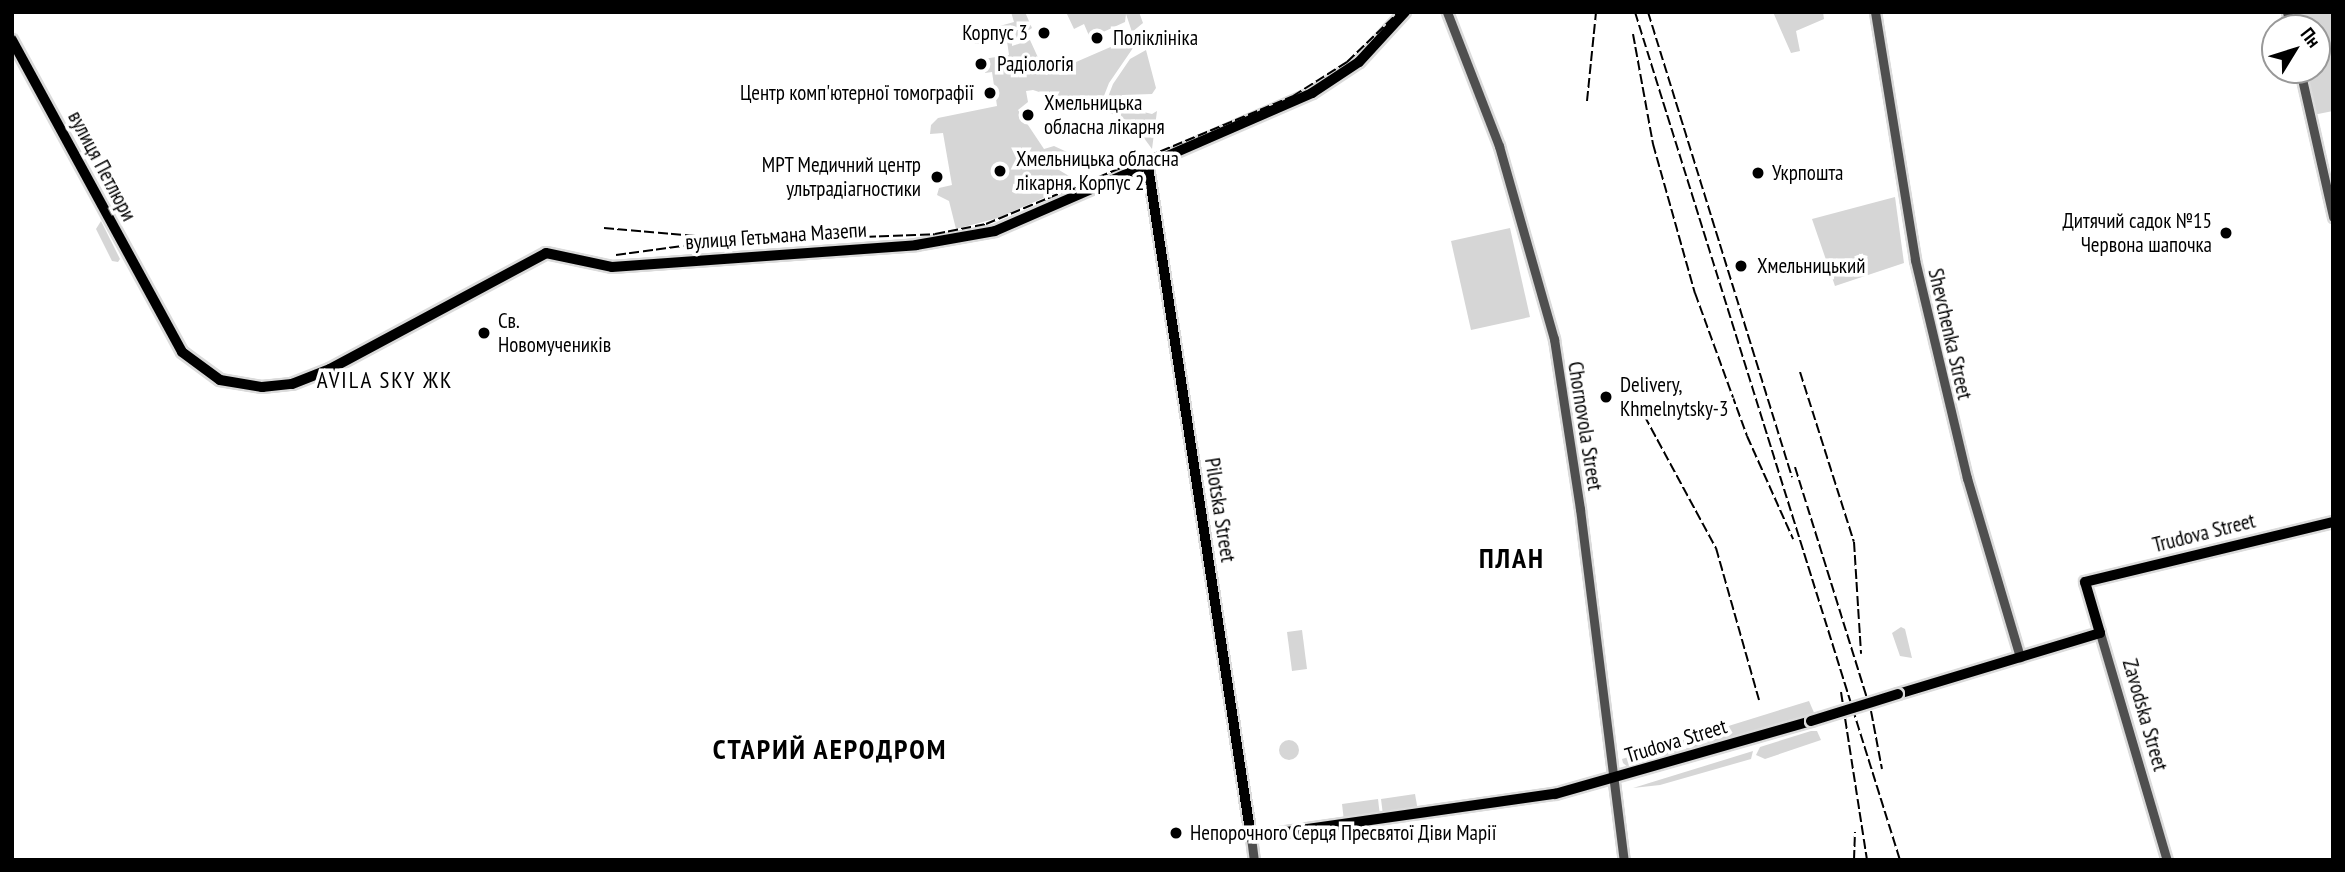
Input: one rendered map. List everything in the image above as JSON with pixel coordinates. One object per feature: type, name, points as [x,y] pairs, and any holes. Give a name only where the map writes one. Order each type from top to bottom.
[{"type":"main road","name":"вулиця Гетьмана Мазепи","points":[[156,310],[182,352],[203,372],[234,384],[278,386],[307,379],[400,335],[546,253],[612,267],[962,240],[1011,225],[1312,93],[1359,62],[1405,12]]},
{"type":"main road","name":"вулиця Петлюри","points":[[12,40],[156,310]]},
{"type":"main road","name":"Pilotska Street","points":[[1148,166],[1251,837]]},
{"type":"main road","name":"Trudova Street","points":[[2085,582],[2333,522]]},
{"type":"main road","name":"Zavodska Street","points":[[2085,582],[2100,633]]},
{"type":"main road","name":"Trudova Street","points":[[1251,837],[1521,801],[1615,779],[2100,633]]},
{"type":"street","name":"Chornovola Street","points":[[1447,12],[1499,146],[1553,339],[1624,860]]},
{"type":"street","name":"Shevchenka Street","points":[[1875,12],[1914,260],[1967,478],[2020,657]]},
{"type":"street","points":[[2303,84],[2333,217]]},
{"type":"street","name":"Zavodska Street","points":[[2100,633],[2167,860]]},
{"type":"street","name":"Pilotska Street","points":[[1251,837],[1254,860]]},
{"type":"shaded area","points":[[1011,12],[1025,12],[1032,28],[1012,41],[1012,46],[1030,40],[1046,75],[1129,39],[1133,48],[1109,83],[1098,111],[1033,90],[1026,91],[1028,102],[1018,110],[1044,149],[1054,146],[1067,152],[1054,167],[1069,176],[1073,185],[998,218],[956,229],[949,201],[937,195],[939,188],[952,185],[943,133],[930,134],[931,125],[938,118],[997,106],[992,72],[985,73],[983,59],[1009,55],[1007,41],[975,44],[971,34],[1014,22]]},
{"type":"shaded area","points":[[1066,12],[1139,12],[1143,23],[1132,32],[1126,14],[1125,22],[1090,38],[1084,24],[1074,29]]},
{"type":"shaded area","points":[[1773,12],[1823,12],[1824,19],[1796,31],[1800,51],[1791,53]]},
{"type":"shaded area","points":[[2333,12],[2333,111],[2313,115],[2306,84],[2331,84],[2331,14],[2290,14]]},
{"type":"shaded area","points":[[1146,50],[1156,88],[1152,94],[1122,95],[1122,107],[1152,114],[1157,111],[1152,149],[1133,123],[1103,110],[1113,84],[1130,59]]},
{"type":"shaded area","points":[[1895,197],[1904,263],[1835,286],[1812,219]]},
{"type":"shaded area","points":[[101,221],[120,259],[118,262],[112,261],[96,229]]},
{"type":"shaded area","points":[[1510,228],[1530,317],[1471,330],[1451,241]]},
{"type":"shaded area","points":[[1901,627],[1905,629],[1912,658],[1900,656],[1892,633]]},
{"type":"shaded area","points":[[1302,630],[1307,669],[1292,671],[1287,632]]},
{"type":"shaded area","points":[[1809,701],[1815,715],[1629,768],[1623,763],[1622,759]]},
{"type":"shaded area","points":[[1817,731],[1821,740],[1765,759],[1756,755],[1760,747]]},
{"type":"shaded area","points":[[1289,740],[1296,743],[1299,750],[1296,757],[1289,760],[1282,757],[1279,750],[1282,743]]},
{"type":"shaded area","points":[[1753,751],[1751,759],[1660,785],[1633,788]]},
{"type":"shaded area","points":[[1415,794],[1418,811],[1383,815],[1381,799]]},
{"type":"shaded area","points":[[1378,799],[1380,816],[1344,821],[1342,804]]},
{"type":"railway","points":[[616,255],[704,243],[935,234],[986,224],[1293,96],[1347,62],[1399,12]]},
{"type":"railway","points":[[1587,101],[1596,12]]},
{"type":"railway","points":[[1635,12],[1900,860]]},
{"type":"railway","points":[[1648,12],[1792,477]]},
{"type":"railway","points":[[1633,34],[1653,144],[1695,293],[1747,436],[1793,539]]},
{"type":"railway","points":[[604,228],[696,236]]},
{"type":"railway","points":[[1800,372],[1854,542],[1861,654]]},
{"type":"railway","points":[[1638,404],[1716,548],[1759,700]]},
{"type":"railway","points":[[1795,467],[1871,711],[1882,769]]},
{"type":"railway","points":[[1841,692],[1867,860]]},
{"type":"railway","points":[[1854,860],[1855,832]]},
{"type":"place","name":"Корпус 3","points":[[1044,33]]},
{"type":"place","name":"Поліклініка","points":[[1097,38]]},
{"type":"place","name":"Радіологія","points":[[981,64]]},
{"type":"place","name":"Центр комп'ютерної томографії","points":[[990,93]]},
{"type":"place","name":"Хмельницька обласна лікарня","points":[[1028,115]]},
{"type":"place","name":"Хмельницька обласна лікарня. Корпус 2","points":[[1000,171]]},
{"type":"place","name":"Укрпошта","points":[[1758,173]]},
{"type":"place","name":"МРТ Медичний центр ультрадіагностики","points":[[937,177]]},
{"type":"place","name":"Дитячий садок №15 Червона шапочка","points":[[2226,233]]},
{"type":"place","name":"Хмельницький","points":[[1741,266]]},
{"type":"place","name":"Св. Новомучеників","points":[[484,333]]},
{"type":"place","name":"Delivery, Khmelnytsky-3","points":[[1606,397]]},
{"type":"place","name":"Непорочного Серця Пресвятої Діви Марії","points":[[1176,833]]},
{"type":"district","name":"AVILA SKY ЖК","points":[[385,380]]},
{"type":"district","name":"ПЛАН","points":[[1512,558]]},
{"type":"district","name":"СТАРИЙ АЕРОДРОМ","points":[[830,749]]}]
